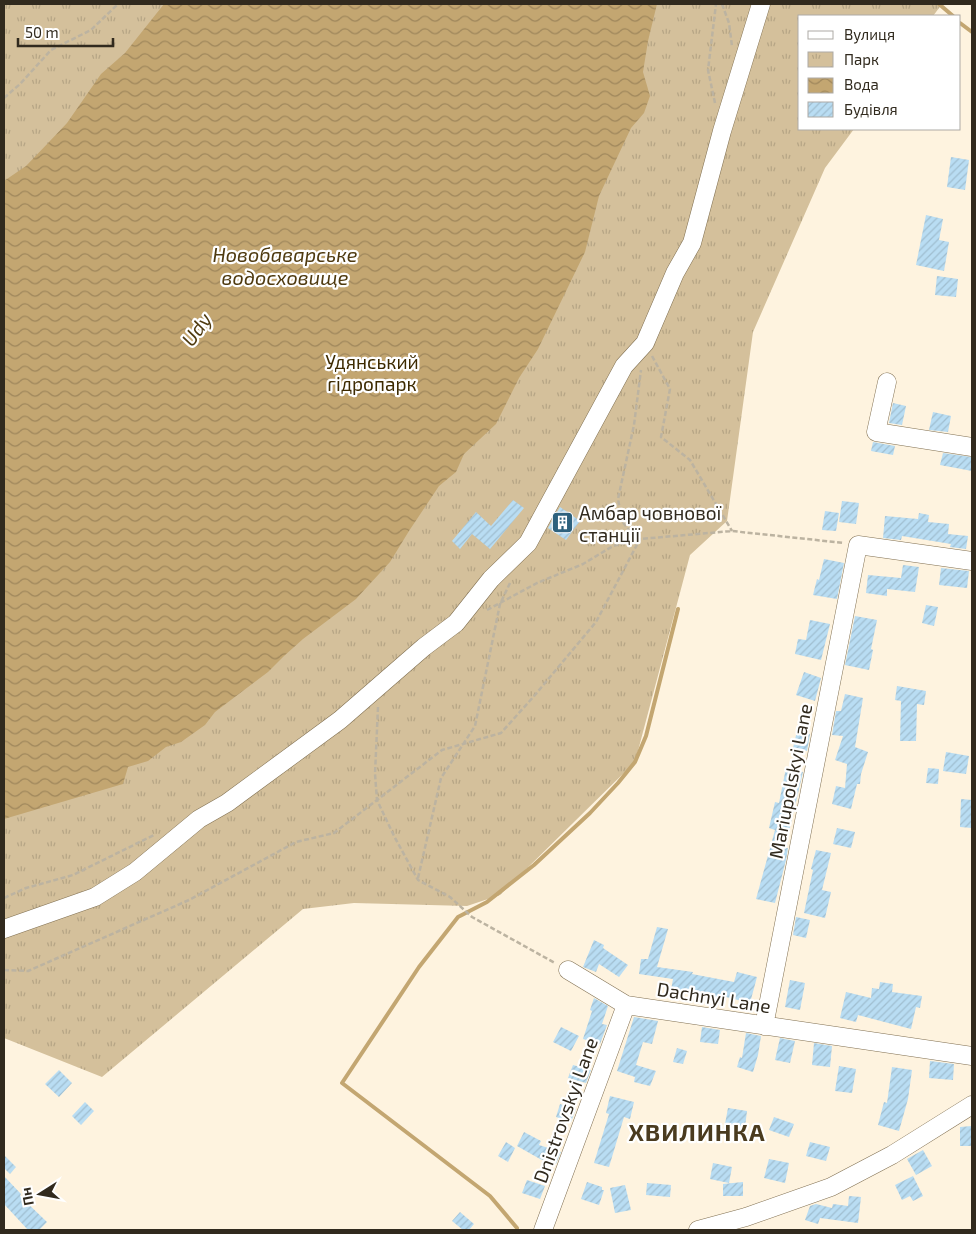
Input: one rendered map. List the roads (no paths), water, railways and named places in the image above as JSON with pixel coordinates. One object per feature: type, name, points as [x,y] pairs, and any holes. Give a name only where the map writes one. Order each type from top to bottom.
[{"type":"street","points":[[4,928],[95,897],[134,872],[199,819],[227,803],[340,720],[424,647],[456,623],[491,579],[528,542],[624,366],[645,343],[675,273],[692,243],[722,131],[761,4]]},
{"type":"street","points":[[887,382],[876,432],[972,446]]},
{"type":"street","name":"Mariupolskyi Lane","points":[[764,1026],[858,544],[972,561]]},
{"type":"street","name":"Dachnyi Lane","points":[[568,970],[626,1005],[972,1056]]},
{"type":"street","name":"Dnistrovskyi Lane","points":[[544,1230],[626,1005]]},
{"type":"street","points":[[698,1230],[746,1217],[831,1187],[892,1155],[972,1105]]},
{"type":"water","name":"Новобаварське водосховище","points":[[164,4],[657,4],[643,72],[650,96],[644,113],[631,128],[599,196],[585,252],[538,349],[519,378],[496,424],[464,454],[456,472],[439,486],[390,562],[356,599],[303,639],[268,672],[215,712],[205,725],[181,742],[166,747],[148,761],[128,767],[123,784],[4,819],[4,181],[26,166],[67,123],[101,74],[125,53]]},
{"type":"waterway","points":[[939,4],[952,15]]},
{"type":"waterway","points":[[961,24],[972,32]]},
{"type":"waterway","points":[[517,1228],[490,1196],[342,1083],[419,967],[458,917],[487,902],[534,865],[590,813],[635,762],[646,736],[678,609]]},
{"type":"place","name":"Амбар човнової станції","points":[[563,523]]},
{"type":"district","name":"ХВИЛИНКА","points":[[697,1131]]},
{"type":"water label","name":"Udy","points":[[196,329]]},
{"type":"park label","name":"Удянський гідропарк","points":[[372,372]]}]
